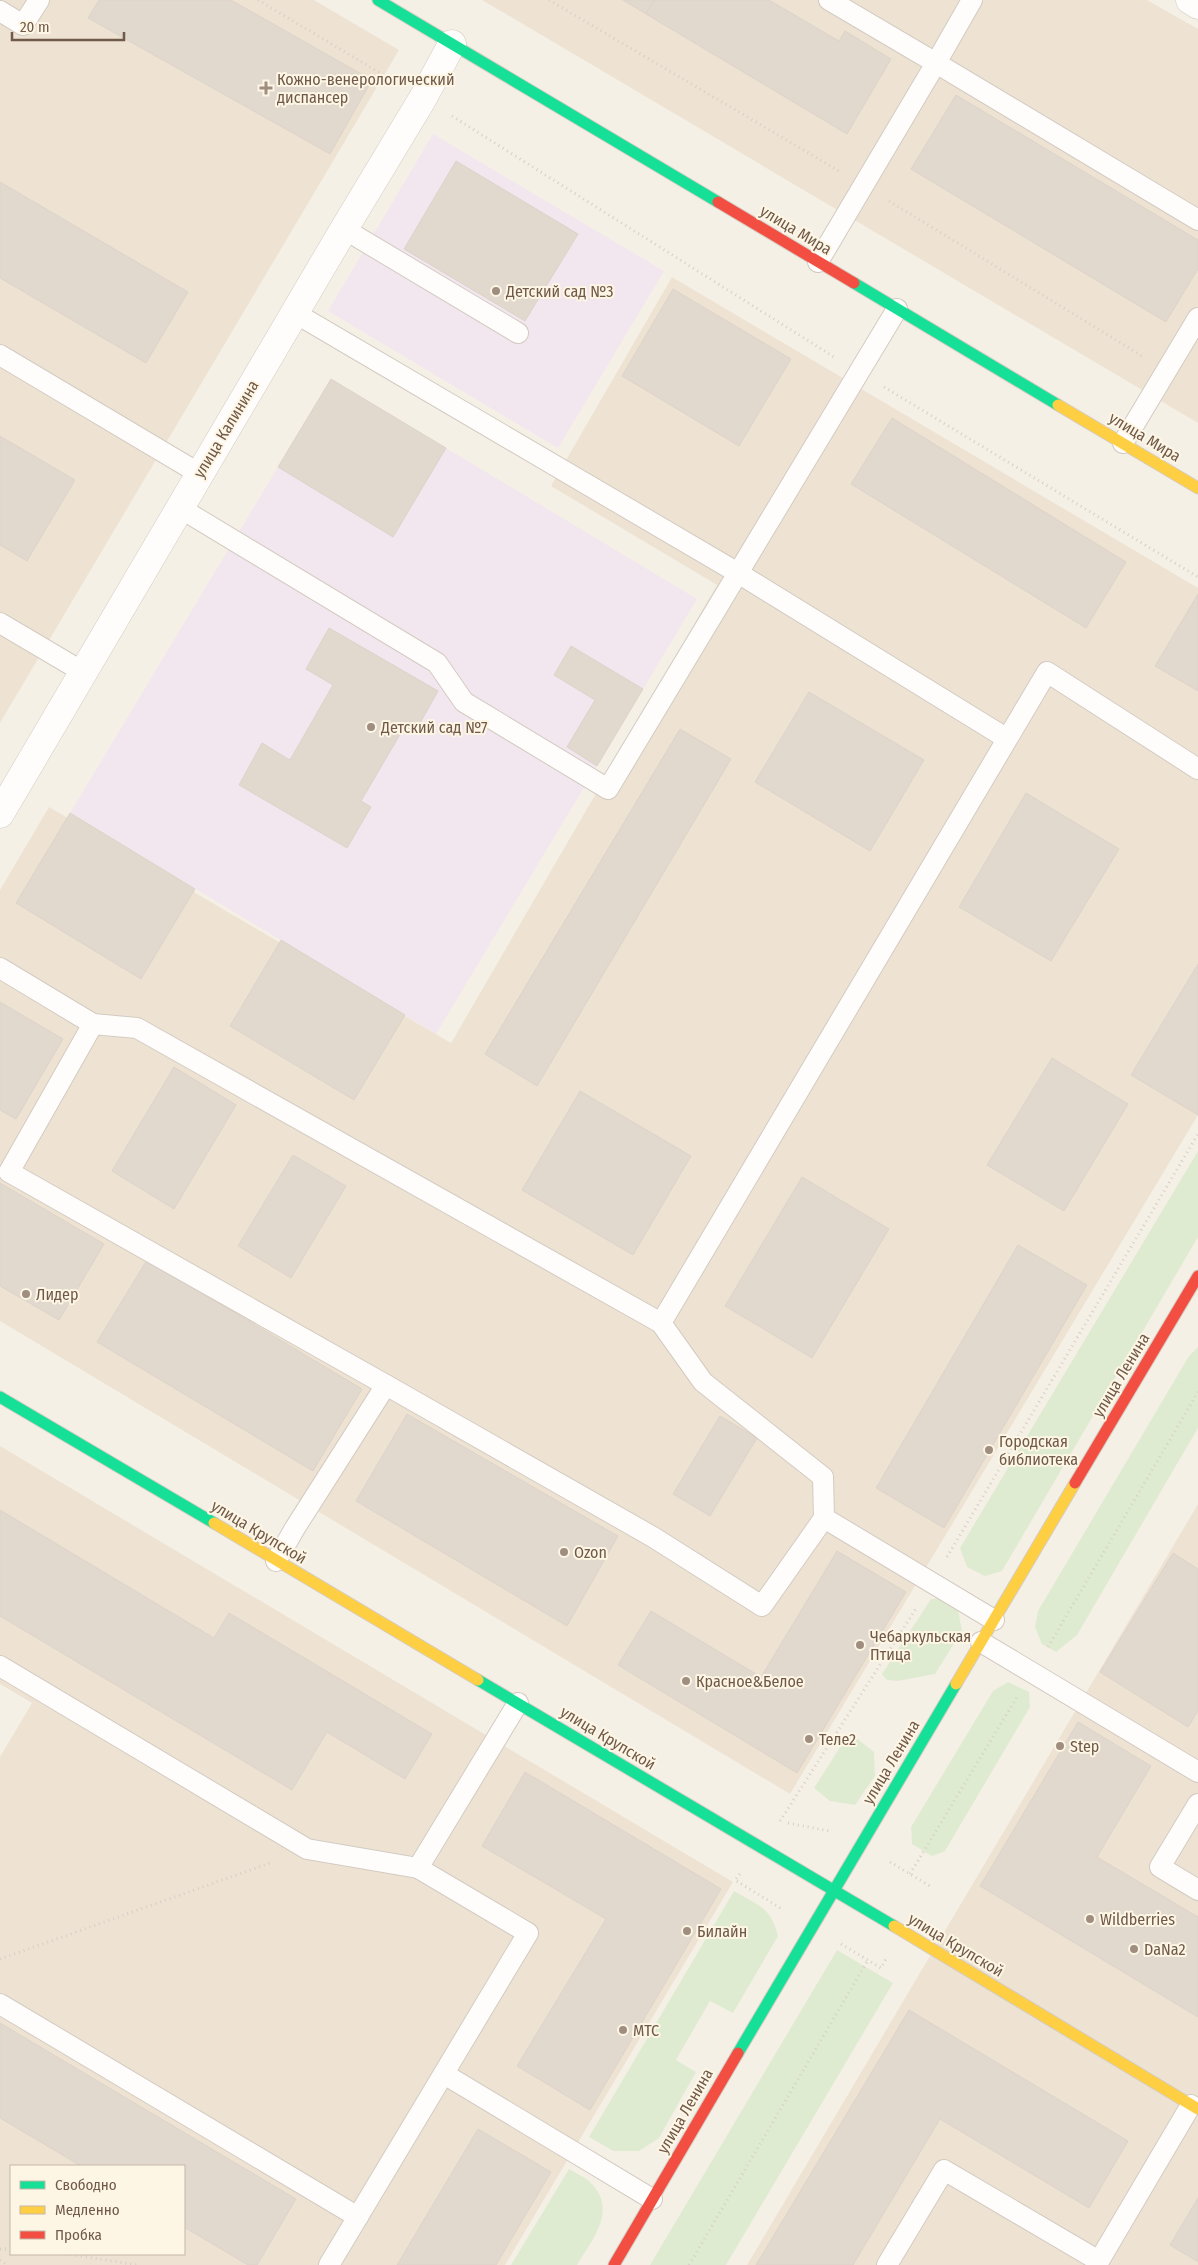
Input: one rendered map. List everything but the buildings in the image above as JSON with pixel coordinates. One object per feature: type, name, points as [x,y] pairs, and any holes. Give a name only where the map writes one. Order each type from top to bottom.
[{"type":"street","name":"улица Мира","points":[[378,0],[1198,488]]},
{"type":"street","points":[[1190,0],[1198,5]]},
{"type":"street","name":"улица Калинина","points":[[0,814],[423,98],[452,44]]},
{"type":"street","name":"улица Ленина","points":[[614,2265],[833,1890],[1198,1276]]},
{"type":"street","name":"улица Крупской","points":[[0,1397],[833,1890],[1195,2107]]},
{"type":"lane","points":[[0,11],[23,25],[40,0]]},
{"type":"lane","points":[[829,0],[1198,220]]},
{"type":"lane","points":[[818,262],[972,0]]},
{"type":"lane","points":[[344,229],[518,333]]},
{"type":"lane","points":[[180,508],[437,663],[464,702],[608,789],[897,309]]},
{"type":"lane","points":[[295,313],[738,573],[1006,738]]},
{"type":"lane","points":[[1123,443],[1198,318]]},
{"type":"lane","points":[[0,355],[200,474]]},
{"type":"lane","points":[[0,623],[83,672]]},
{"type":"lane","points":[[661,1323],[1046,672],[1198,769]]},
{"type":"lane","points":[[0,968],[93,1024],[138,1028],[661,1323],[702,1382],[823,1477],[824,1518],[762,1606],[653,1537],[9,1172],[93,1024]]},
{"type":"lane","points":[[276,1561],[386,1385]]},
{"type":"lane","points":[[824,1518],[994,1620]]},
{"type":"lane","points":[[981,1642],[1198,1772]]},
{"type":"lane","points":[[0,1666],[308,1849],[418,1868],[528,1933],[329,2265]]},
{"type":"lane","points":[[418,1868],[518,1703]]},
{"type":"lane","points":[[1198,1804],[1160,1867],[1198,1890]]},
{"type":"lane","points":[[0,2004],[358,2217]]},
{"type":"lane","points":[[444,2074],[652,2199]]},
{"type":"lane","points":[[887,2265],[944,2170],[1102,2263],[1195,2107]]},
{"type":"path","points":[[258,0],[423,98],[859,373],[1198,577]]},
{"type":"path","points":[[780,1821],[932,1583],[1198,1134]]},
{"type":"path","points":[[910,1874],[1032,1673],[1198,1392]]},
{"type":"path","points":[[0,1959],[308,1849]]},
{"type":"path","points":[[689,2265],[868,1960]]},
{"type":"path","points":[[73,2255],[138,2265]]},
{"type":"path","points":[[0,2260],[8,2265]]},
{"type":"shaded area","points":[[0,0],[314,0],[399,50],[0,723]]},
{"type":"shaded area","points":[[482,0],[1147,0],[1198,29],[1198,423]]},
{"type":"shaded area","name":"Детский сад №3","points":[[433,134],[664,271],[558,448],[328,311]]},
{"type":"shaded area","points":[[672,277],[1198,588],[1198,1115],[790,1794],[0,1321],[0,890],[49,807],[451,1043],[717,585],[551,486]]},
{"type":"shaded area","name":"Детский сад №7","points":[[446,448],[697,599],[436,1034],[70,813],[278,467],[393,536]]},
{"type":"shaded area","points":[[0,1446],[733,1882],[505,2265],[0,2265],[0,1757],[32,1703],[0,1684]]},
{"type":"shaded area","points":[[1198,1504],[1198,2265],[747,2265],[908,1993]]},
{"type":"green space","points":[[1198,1151],[1198,1237],[1002,1571],[985,1576],[967,1567],[960,1548]]},
{"type":"green space","points":[[1198,1347],[1198,1428],[1077,1635],[1056,1652],[1042,1644],[1035,1627],[1038,1611],[1189,1356]]},
{"type":"green space","points":[[948,1598],[957,1605],[962,1631],[935,1674],[898,1681],[887,1680],[882,1674],[931,1599]]},
{"type":"green space","points":[[1008,1682],[1029,1692],[1030,1707],[945,1851],[932,1856],[912,1844],[911,1827],[993,1691]]},
{"type":"green space","points":[[846,1738],[856,1738],[874,1752],[875,1776],[855,1805],[830,1801],[814,1788]]},
{"type":"green space","points":[[734,1891],[757,1904],[767,1913],[775,1926],[778,1936],[733,2013],[710,2001],[676,2060],[696,2072],[659,2138],[639,2151],[613,2151],[589,2137]]},
{"type":"green space","points":[[837,1950],[893,1983],[726,2265],[650,2265]]},
{"type":"green space","points":[[569,2169],[589,2181],[598,2192],[602,2202],[603,2213],[600,2224],[590,2245],[577,2265],[511,2265]]},
{"type":"traffic: fast","points":[[378,0],[718,202]]},
{"type":"traffic: fast","points":[[854,283],[1058,405]]},
{"type":"traffic: fast","points":[[0,1397],[214,1523]]},
{"type":"traffic: fast","points":[[478,1680],[894,1926]]},
{"type":"traffic: fast","points":[[738,2053],[956,1684]]},
{"type":"traffic: slow","points":[[1058,405],[1198,488]]},
{"type":"traffic: slow","points":[[956,1684],[1075,1483]]},
{"type":"traffic: slow","points":[[214,1523],[478,1680]]},
{"type":"traffic: slow","points":[[894,1926],[1198,2109]]},
{"type":"traffic: jam","points":[[718,202],[854,283]]},
{"type":"traffic: jam","points":[[1075,1483],[1198,1276]]},
{"type":"traffic: jam","points":[[614,2265],[738,2053]]},
{"type":"place","name":"Кожно-венерологический диспансер","points":[[266,88]]},
{"type":"place","name":"Детский сад №3","points":[[496,291]]},
{"type":"place","name":"Детский сад №7","points":[[371,727]]},
{"type":"place","name":"Лидер","points":[[26,1294]]},
{"type":"place","name":"Городская библиотека","points":[[989,1450]]},
{"type":"place","name":"Ozon","points":[[564,1552]]},
{"type":"place","name":"Чебаркульская Птица","points":[[860,1645]]},
{"type":"place","name":"Красное&Белое","points":[[686,1681]]},
{"type":"place","name":"Теле2","points":[[809,1739]]},
{"type":"place","name":"Step","points":[[1060,1746]]},
{"type":"place","name":"Wildberries","points":[[1090,1919]]},
{"type":"place","name":"Билайн","points":[[687,1931]]},
{"type":"place","name":"DaNa2","points":[[1134,1949]]},
{"type":"place","name":"МТС","points":[[623,2030]]}]
